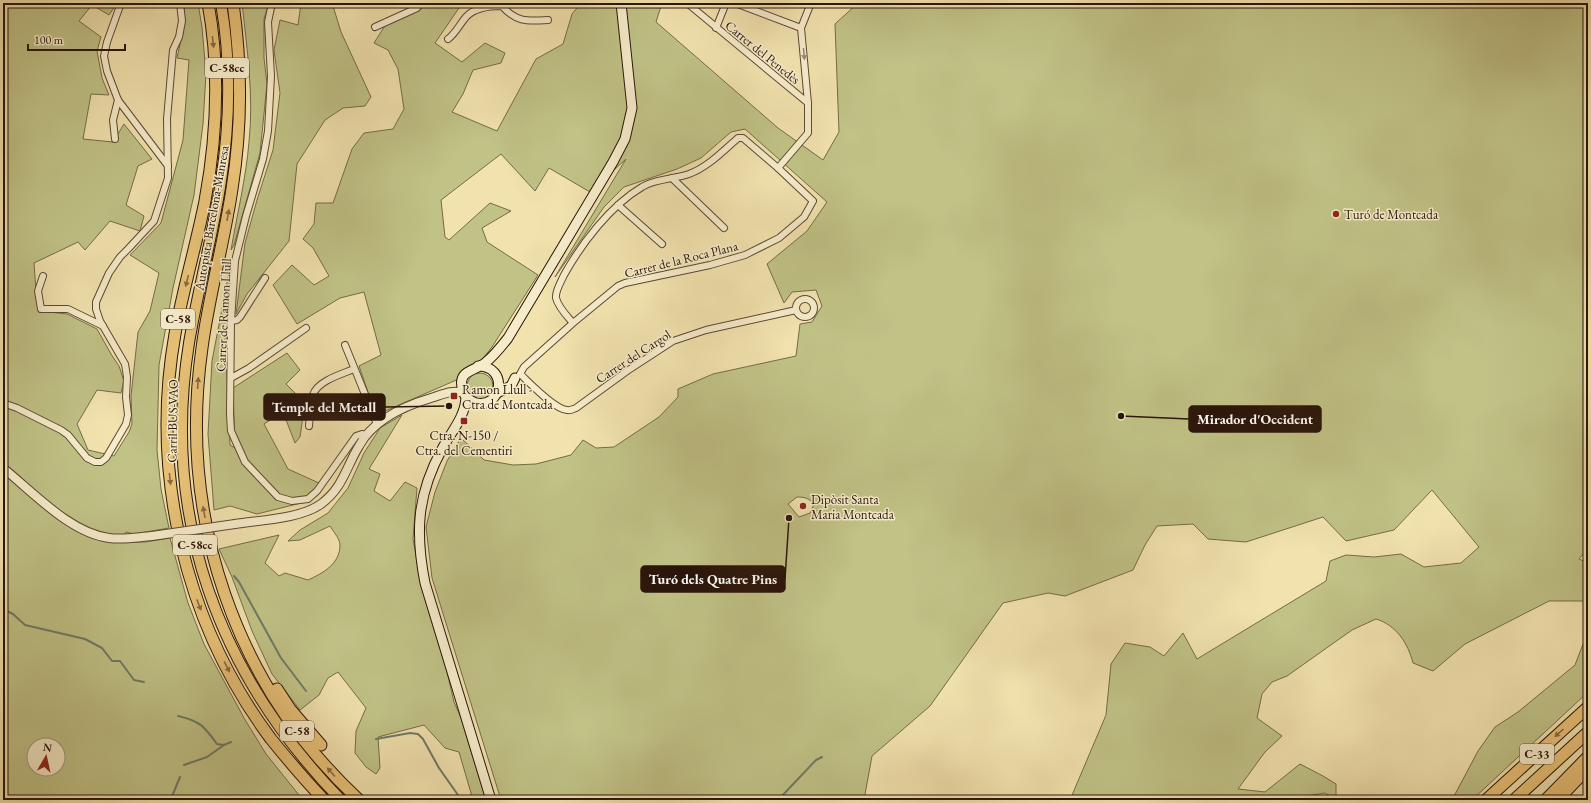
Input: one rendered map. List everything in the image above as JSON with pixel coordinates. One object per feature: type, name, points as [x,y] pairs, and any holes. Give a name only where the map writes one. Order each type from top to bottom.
[{"type":"highway","name":"Autopista Barcelona-Manresa","points":[[208,3],[215,77],[214,141],[205,202],[178,317],[170,372],[167,448],[175,513],[185,562],[195,593],[220,654],[242,694],[271,738],[300,775],[324,800]]},
{"type":"highway","name":"Carril BUS-VAO","points":[[221,3],[227,54],[228,114],[221,180],[189,344],[184,381],[182,414],[185,483],[196,546],[204,579],[217,614],[244,674],[288,741],[313,771],[341,800]]},
{"type":"highway","name":"Autopista Barcelona-Manresa","points":[[233,3],[240,76],[238,141],[231,196],[202,350],[197,399],[197,448],[201,497],[214,560],[229,608],[248,652],[272,695],[290,722],[318,757],[359,800]]},
{"type":"highway","points":[[248,652],[290,709],[321,745]]},
{"type":"highway","name":"C-33","points":[[1486,800],[1588,707]]},
{"type":"highway","name":"C-33","points":[[1514,800],[1588,732]]},
{"type":"highway","points":[[1545,800],[1588,756]]},
{"type":"highway","points":[[1558,800],[1588,769]]},
{"type":"main road","points":[[491,800],[425,583],[420,559],[419,522],[424,494],[436,460],[447,439],[460,420],[465,408],[465,395],[462,382],[467,372],[496,354],[508,338],[613,162],[625,139],[632,108],[621,3]]},
{"type":"main road","points":[[496,354],[495,375],[499,385],[497,393]]},
{"type":"main road","points":[[478,366],[486,367],[495,375],[507,379],[518,376]]},
{"type":"main road","points":[[460,420],[481,404],[492,399],[497,393],[511,386],[518,376]]},
{"type":"main road","points":[[465,395],[473,402],[481,404]]},
{"type":"street","points":[[121,3],[107,42],[104,56],[107,71],[118,100],[168,166]]},
{"type":"street","points":[[3,403],[17,408],[61,430],[68,435],[87,458],[95,462],[101,462],[106,458],[124,430],[128,415],[125,364],[102,326],[96,309],[96,302],[109,273],[120,257],[154,221],[168,178],[167,119],[173,50],[179,37],[182,21],[180,3]]},
{"type":"street","name":"Carrer de Ramon Llull","points":[[272,3],[268,22],[271,76],[268,131],[263,159],[246,216],[235,261],[231,321],[231,431],[245,462],[278,497],[292,502],[308,498],[317,491],[356,436],[362,434],[366,435]]},
{"type":"street","points":[[375,27],[417,8],[421,3]]},
{"type":"street","name":"Carrer del Penedès","points":[[687,3],[808,103]]},
{"type":"street","points":[[716,28],[726,3]]},
{"type":"street","points":[[735,3],[801,28]]},
{"type":"street","points":[[573,323],[562,311],[556,297],[558,287],[569,266],[590,235],[618,205],[643,186],[689,174],[706,165],[738,138],[744,138],[778,168],[808,133],[808,103],[801,28],[811,3]]},
{"type":"street","points":[[448,39],[454,34],[471,12],[486,7],[501,5],[508,13],[517,19],[548,20]]},
{"type":"street","points":[[115,140],[113,120],[118,100]]},
{"type":"street","name":"Carrer de la Roca Plana","points":[[518,376],[524,367],[573,323],[625,283],[710,265],[745,255],[779,238],[804,216],[813,201],[778,168]]},
{"type":"street","points":[[672,178],[724,228]]},
{"type":"street","points":[[618,205],[662,244]]},
{"type":"street","points":[[43,276],[38,291],[41,309],[68,309],[102,326]]},
{"type":"street","points":[[231,321],[237,320],[240,317],[265,278]]},
{"type":"street","name":"Carrer del Cargol","points":[[518,376],[560,408],[568,411],[576,408],[627,371],[673,341],[706,330],[796,310]]},
{"type":"street","points":[[231,378],[249,368],[306,328]]},
{"type":"street","points":[[345,345],[377,424]]},
{"type":"street","points":[[309,426],[313,394],[319,386],[334,377],[354,369]]},
{"type":"street","points":[[3,468],[62,517],[85,531],[110,538],[152,536],[285,516],[316,507],[332,494],[341,484],[359,445],[377,424],[399,410],[459,385],[462,382]]},
{"type":"street","points":[[426,399],[459,391],[465,395]]},
{"type":"green space","points":[[3,3],[117,3],[109,15],[92,5],[79,21],[101,37],[97,51],[102,78],[109,95],[91,94],[83,139],[113,142],[124,124],[152,159],[138,166],[126,205],[144,216],[140,231],[110,221],[85,250],[78,242],[34,263],[39,311],[67,314],[97,329],[119,366],[124,381],[121,393],[97,390],[77,424],[88,450],[114,456],[129,432],[132,424],[131,396],[138,332],[150,311],[159,273],[130,255],[161,223],[183,140],[189,60],[177,58],[183,31],[184,3],[198,3],[202,27],[206,74],[203,124],[194,195],[173,288],[159,365],[157,450],[161,489],[169,528],[134,534],[126,532],[121,542],[145,542],[170,538],[188,603],[204,644],[244,718],[266,754],[303,800],[3,800]]},
{"type":"green space","points":[[242,3],[269,3],[264,19],[264,58],[267,84],[260,153],[234,245],[231,250],[248,156],[251,107]]},
{"type":"green space","points":[[301,3],[334,3],[333,6],[341,32],[371,97],[365,106],[343,108],[325,120],[297,164],[289,241],[247,294],[236,314],[245,243],[273,150],[280,93],[274,50],[280,20],[298,25]]},
{"type":"green space","points":[[431,3],[454,3],[459,8],[435,43],[462,62],[485,43],[505,53],[501,63],[473,70],[463,94],[452,112],[497,131],[536,59],[563,44],[572,14],[581,3],[662,3],[656,22],[778,128],[823,160],[839,132],[835,24],[858,3],[1588,3],[1588,548],[1579,559],[1588,563],[1588,594],[1586,601],[1549,601],[1465,644],[1433,671],[1413,663],[1408,649],[1395,630],[1376,619],[1352,630],[1287,676],[1272,682],[1262,694],[1257,718],[1282,736],[1265,752],[1238,789],[1265,792],[1300,764],[1336,784],[1336,800],[1325,793],[1300,797],[1295,800],[1070,800],[1106,715],[1111,664],[1125,643],[1150,647],[1164,656],[1183,633],[1197,659],[1326,581],[1330,561],[1346,555],[1374,557],[1401,554],[1424,567],[1461,563],[1479,547],[1432,490],[1394,530],[1346,541],[1323,517],[1246,542],[1208,539],[1193,524],[1157,526],[1145,545],[1133,570],[1065,596],[1048,593],[1003,603],[930,706],[872,756],[864,800],[501,800],[432,578],[426,527],[435,492],[447,461],[461,438],[484,460],[513,465],[536,464],[571,455],[583,440],[596,448],[614,447],[659,417],[678,397],[678,389],[713,374],[796,356],[800,324],[812,322],[822,306],[816,290],[792,292],[784,303],[767,264],[807,231],[827,202],[745,129],[731,132],[701,158],[677,169],[624,187],[604,207],[555,277],[626,159],[590,192],[549,168],[535,191],[501,154],[441,200],[445,237],[449,240],[490,203],[511,211],[482,228],[487,242],[538,275],[492,347],[480,362],[461,378],[376,415],[359,366],[381,355],[364,292],[340,298],[297,324],[273,285],[292,265],[314,285],[329,276],[313,248],[303,239],[314,224],[316,203],[333,203],[352,149],[364,133],[393,129],[404,109],[398,69],[388,50],[374,43],[386,24],[405,17]],"holes":[[[797,497],[808,499],[814,504],[810,513],[799,517],[788,504]]]},
{"type":"green space","points":[[230,267],[226,352],[230,445],[235,448],[233,388],[287,353],[300,370],[286,384],[305,403],[300,437],[295,443],[283,412],[264,424],[288,469],[319,483],[309,501],[257,514],[230,506],[214,510],[208,434],[212,361]]},
{"type":"green space","points":[[480,373],[489,377],[493,386],[489,395],[480,399],[471,395],[467,386],[471,377]]},
{"type":"green space","points":[[402,415],[369,469],[380,474],[374,491],[390,501],[405,482],[417,488],[413,539],[422,589],[447,672],[454,702],[461,718],[486,800],[471,800],[471,793],[459,752],[445,748],[424,725],[378,737],[380,768],[376,774],[366,767],[355,753],[356,731],[366,708],[338,672],[328,678],[319,695],[300,710],[272,674],[252,631],[232,577],[219,549],[279,535],[265,563],[279,576],[285,573],[308,580],[325,571],[337,558],[340,545],[339,540],[330,526],[300,540],[288,541],[300,530],[328,513],[348,488],[364,453],[380,428]]},
{"type":"green space","points":[[1588,631],[1588,692],[1472,800],[1452,800],[1478,751],[1495,727],[1518,712],[1575,665]]},
{"type":"waterway","points":[[234,576],[239,582],[281,658],[306,691]]},
{"type":"waterway","points":[[3,609],[13,614],[25,625],[85,639],[102,648],[112,661],[120,661],[134,680],[144,682]]},
{"type":"waterway","points":[[178,716],[197,722],[209,733],[217,744],[224,745]]},
{"type":"waterway","points":[[376,739],[410,733],[418,734],[423,739],[439,768],[458,795],[459,800]]},
{"type":"waterway","points":[[184,765],[207,757],[231,742]]},
{"type":"waterway","points":[[775,800],[780,798],[816,760],[822,757]]},
{"type":"waterway","points":[[169,800],[180,777]]},
{"type":"place","name":"Turó de Montcada","points":[[1336,214]]},
{"type":"place","name":"Ramon Llull - Ctra de Montcada","points":[[454,396]]},
{"type":"place","name":"Temple del Metall","points":[[449,406]]},
{"type":"place","name":"Mirador d'Occident","points":[[1121,416]]},
{"type":"place","name":"Ctra. N-150 / Ctra. del Cementiri","points":[[464,421]]},
{"type":"place","name":"Dipòsit Santa Maria Montcada","points":[[803,506]]},
{"type":"place","name":"Turó dels Quatre Pins","points":[[789,518]]}]
